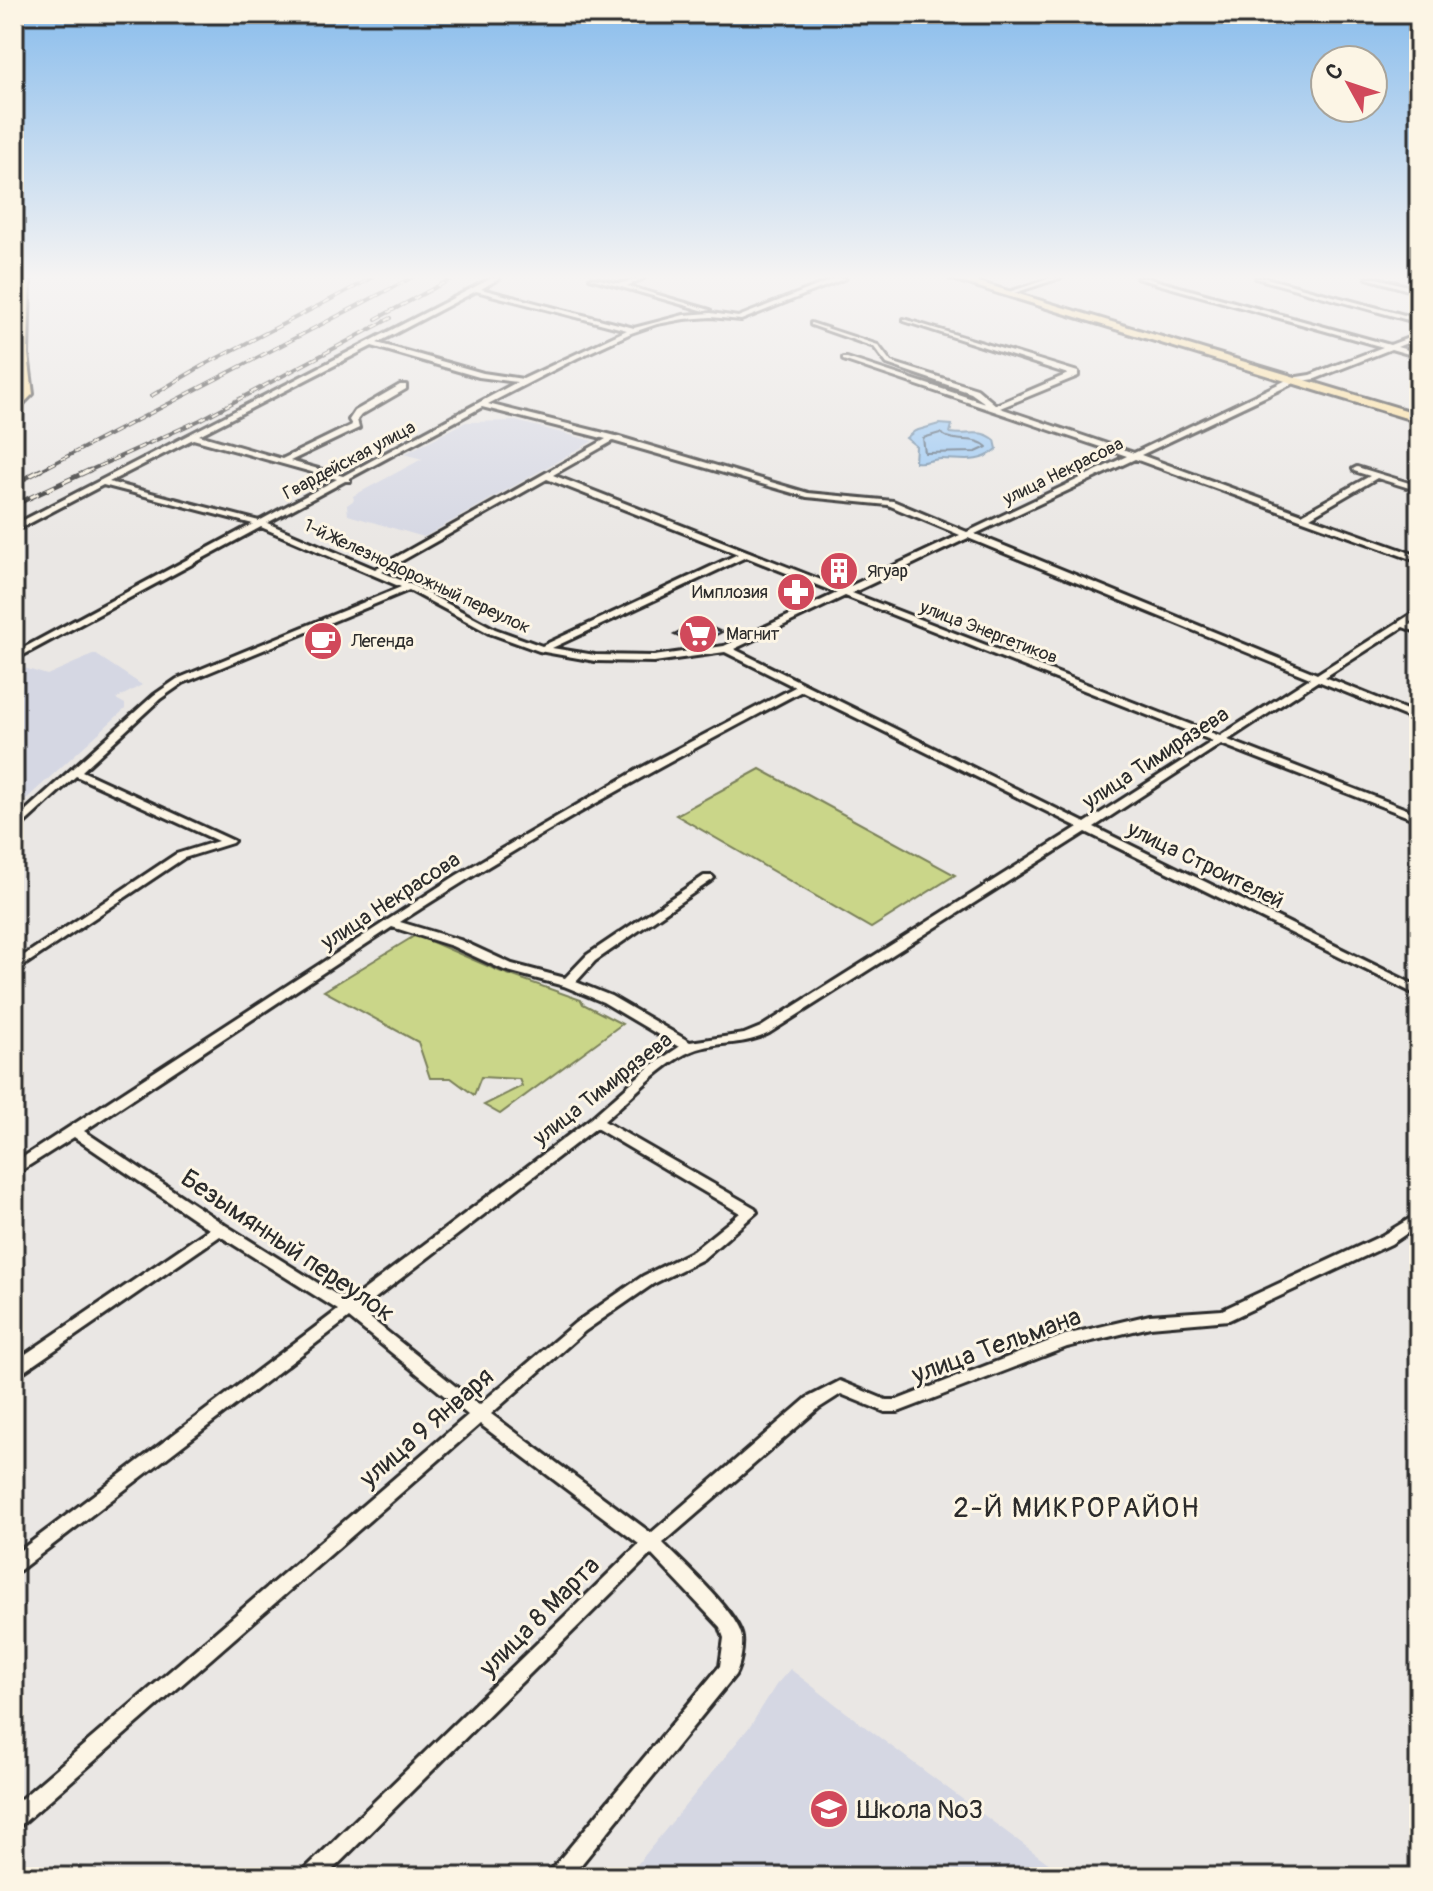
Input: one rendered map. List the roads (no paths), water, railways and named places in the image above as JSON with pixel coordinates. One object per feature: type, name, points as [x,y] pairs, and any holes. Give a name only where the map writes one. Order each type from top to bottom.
[{"type":"main road","points":[[14,409],[27,394],[24,366]]},
{"type":"main road","points":[[1248,366],[1419,418]]},
{"type":"street","points":[[14,528],[326,366]]},
{"type":"street","points":[[451,366],[482,375],[524,381]]},
{"type":"street","name":"Гвардейская улица","points":[[14,657],[524,381],[558,366]]},
{"type":"street","points":[[867,366],[1135,456],[1419,559]]},
{"type":"street","points":[[899,366],[974,391],[995,408]]},
{"type":"street","points":[[995,408],[1075,374],[1051,366]]},
{"type":"street","name":"улица Некрасова","points":[[726,649],[1294,380],[1342,366]]},
{"type":"street","points":[[283,461],[356,426],[353,420],[358,413],[403,387]]},
{"type":"street","points":[[484,405],[613,438],[807,495],[890,503],[1419,719]]},
{"type":"street","points":[[192,436],[347,479]]},
{"type":"street","points":[[376,572],[613,438]]},
{"type":"street","points":[[1357,469],[1419,489]]},
{"type":"street","points":[[1303,517],[1377,475]]},
{"type":"street","name":"улица Энергетиков","points":[[547,476],[1419,818]]},
{"type":"street","name":"1-й Железнодорожный переулок","points":[[101,482],[262,524],[409,587],[492,631],[542,649],[595,658],[654,659],[726,649]]},
{"type":"street","points":[[542,649],[745,554]]},
{"type":"street","points":[[14,827],[157,697],[180,681],[409,587]]},
{"type":"street","name":"улица Тимирязева","points":[[14,1565],[689,1047],[749,1039],[1419,612]]},
{"type":"street","points":[[1402,623],[1419,630]]},
{"type":"street","name":"улица Строителей","points":[[726,649],[1419,992]]},
{"type":"street","name":"улица Некрасова","points":[[14,1170],[391,923],[550,824],[802,687]]},
{"type":"street","points":[[14,968],[180,856],[228,841],[75,772]]},
{"type":"street","points":[[568,983],[591,958],[708,878]]},
{"type":"street","points":[[391,923],[456,943],[508,967],[568,983],[607,999],[689,1047]]},
{"type":"street","name":"улица 9 Января","points":[[14,1818],[613,1302],[698,1255],[750,1212],[595,1122]]},
{"type":"street","name":"Безымянный переулок","points":[[74,1131],[220,1229],[348,1309],[480,1415],[651,1543],[727,1622],[733,1638],[729,1669],[558,1877]]},
{"type":"street","name":"улица Тельмана","points":[[813,1403],[840,1387],[885,1406],[898,1406],[1065,1341],[1150,1321],[1224,1316],[1386,1240],[1419,1218]]},
{"type":"street","points":[[14,1370],[220,1229]]},
{"type":"street","name":"улица 8 Марта","points":[[311,1877],[651,1543],[813,1403]]},
{"type":"water","points":[[939,424],[952,425],[950,433],[989,436],[995,440],[997,449],[977,459],[915,462],[916,446],[906,438],[915,431]]},
{"type":"railway","points":[[151,396],[202,366]]},
{"type":"railway","points":[[37,472],[241,366]]},
{"type":"railway","points":[[86,472],[200,420],[301,366]]},
{"type":"railway","points":[[14,484],[41,470]]},
{"type":"railway","points":[[14,505],[90,470]]},
{"type":"place","name":"Ягуар","points":[[839,571]]},
{"type":"place","name":"Имплозия","points":[[796,592]]},
{"type":"place","name":"Магнит","points":[[698,634]]},
{"type":"place","name":"Легенда","points":[[323,641]]},
{"type":"place","name":"Школа №3","points":[[829,1809]]},
{"type":"district","name":"2-Й МИКРОРАЙОН","points":[[1077,1507]]}]
